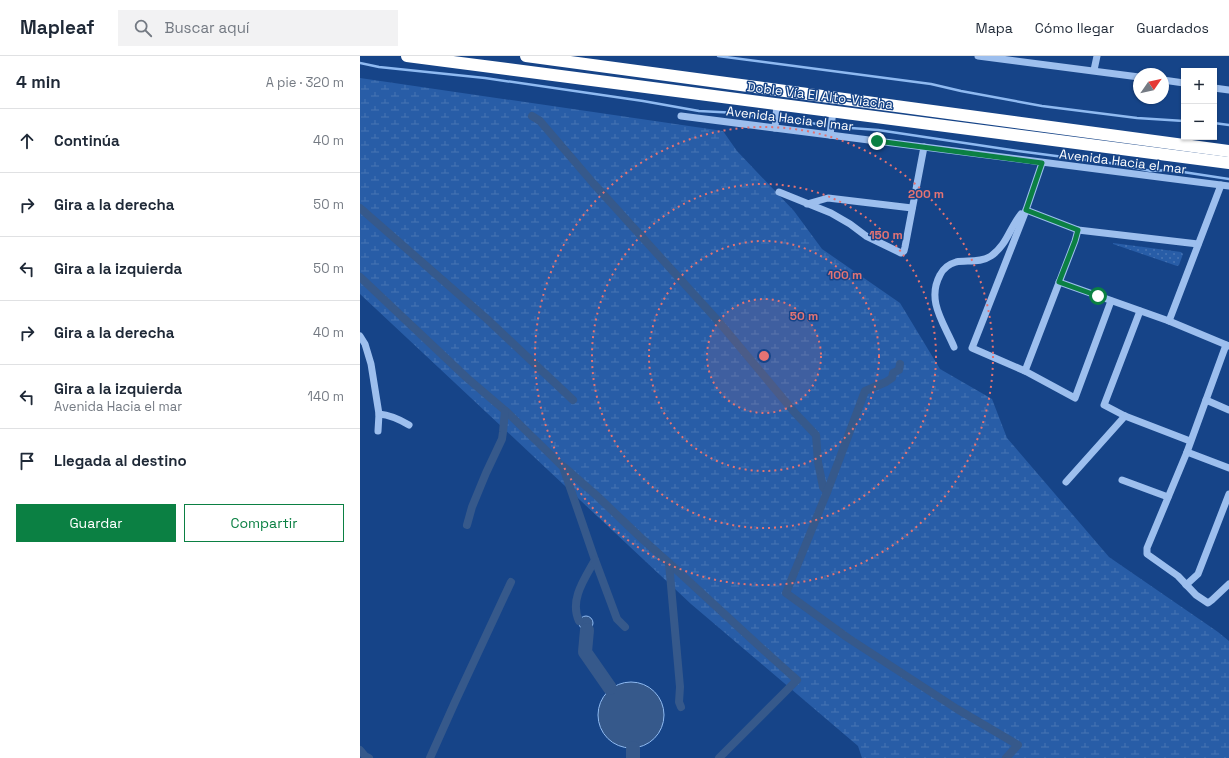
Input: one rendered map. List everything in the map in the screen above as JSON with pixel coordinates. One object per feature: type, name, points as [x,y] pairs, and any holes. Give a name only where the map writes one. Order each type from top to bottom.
[{"type":"highway","name":"Doble Vía El Alto-Viacha","points":[[408,56],[1229,163]]},
{"type":"highway","name":"Doble Vía El Alto-Viacha","points":[[526,56],[1229,151]]},
{"type":"street","points":[[978,56],[1133,76]]},
{"type":"street","points":[[1094,70],[1097,56]]},
{"type":"street","points":[[1169,81],[1181,83]]},
{"type":"street","points":[[1217,88],[1229,90]]},
{"type":"street","points":[[775,128],[777,104]]},
{"type":"street","points":[[830,135],[833,111]]},
{"type":"street","name":"Avenida Hacia el mar","points":[[681,116],[1229,186]]},
{"type":"street","points":[[779,192],[850,224],[866,236],[901,253],[905,248],[924,147]]},
{"type":"street","points":[[1042,163],[1025,212],[972,348],[1025,371],[1075,398],[1111,300]]},
{"type":"street","points":[[1169,321],[1221,185]]},
{"type":"street","points":[[807,204],[828,198],[912,208]]},
{"type":"street","points":[[954,347],[946,328],[939,317],[935,305],[934,290],[938,279],[942,272],[954,263],[982,260],[991,256],[999,249],[1008,237],[1020,214],[1022,213],[1025,212],[1078,230],[1198,244]]},
{"type":"street","points":[[1025,371],[1078,230]]},
{"type":"street","points":[[1059,282],[1169,321],[1227,346],[1187,452],[1147,548],[1147,554],[1178,576],[1196,595],[1208,603],[1229,584]]},
{"type":"street","points":[[1140,311],[1104,406],[1125,416],[1190,441]]},
{"type":"street","points":[[360,336],[365,344],[371,364],[379,414],[378,431]]},
{"type":"street","points":[[1206,400],[1229,410]]},
{"type":"street","points":[[379,414],[388,415],[409,425]]},
{"type":"street","points":[[1066,482],[1125,416]]},
{"type":"street","points":[[1187,452],[1229,468]]},
{"type":"street","points":[[1122,480],[1168,497]]},
{"type":"street","points":[[1186,585],[1198,574],[1229,494]]},
{"type":"green space","points":[[360,78],[723,131],[737,151],[794,211],[822,249],[900,303],[940,369],[992,399],[1007,438],[1109,557],[1229,641],[1229,758],[862,758],[858,746],[691,604],[360,294]]},
{"type":"green space","points":[[1113,243],[1181,252],[1183,254],[1179,265],[1177,266]]},
{"type":"shaded area","points":[[583,616],[589,616],[593,620],[593,626],[589,630],[583,630],[579,626],[579,620]]},
{"type":"shaded area","points":[[624,682],[638,682],[650,687],[659,696],[664,708],[662,728],[655,739],[638,748],[624,748],[612,743],[603,734],[598,722],[598,708],[603,696],[612,687]]},
{"type":"waterway","points":[[718,56],[931,84],[1042,106],[1137,118],[1181,121]]},
{"type":"waterway","points":[[360,63],[379,67],[485,78],[643,101],[699,111],[738,113],[770,119]]},
{"type":"waterway","points":[[532,116],[540,121],[593,183],[719,322],[795,413],[816,435],[818,462],[823,487],[827,492]]},
{"type":"waterway","points":[[776,120],[825,125]]},
{"type":"waterway","points":[[1217,123],[1229,125]]},
{"type":"waterway","points":[[837,127],[878,130],[1117,164],[1151,171],[1170,170],[1229,179]]},
{"type":"waterway","points":[[360,208],[487,319],[573,400]]},
{"type":"waterway","points":[[360,277],[467,378],[508,413],[563,467],[595,560],[577,597],[576,613],[579,621]]},
{"type":"waterway","points":[[900,364],[899,370],[893,373],[892,378],[865,391],[827,492],[786,593],[848,638],[957,709],[1018,745],[1006,758]]},
{"type":"waterway","points":[[467,525],[472,507],[502,439],[505,411]]},
{"type":"waterway","points":[[564,467],[797,680],[719,758]]},
{"type":"waterway","points":[[595,560],[617,619],[625,627]]},
{"type":"waterway","points":[[669,563],[680,687],[679,702],[681,707]]},
{"type":"waterway","points":[[430,758],[511,582]]},
{"type":"waterway","points":[[587,630],[585,652],[610,688]]},
{"type":"waterway","points":[[633,748],[633,758]]},
{"type":"waterway","points":[[360,750],[369,758]]},
{"type":"route","points":[[877,141],[1042,163],[1026,210],[1078,230],[1059,282],[1098,296]]}]
